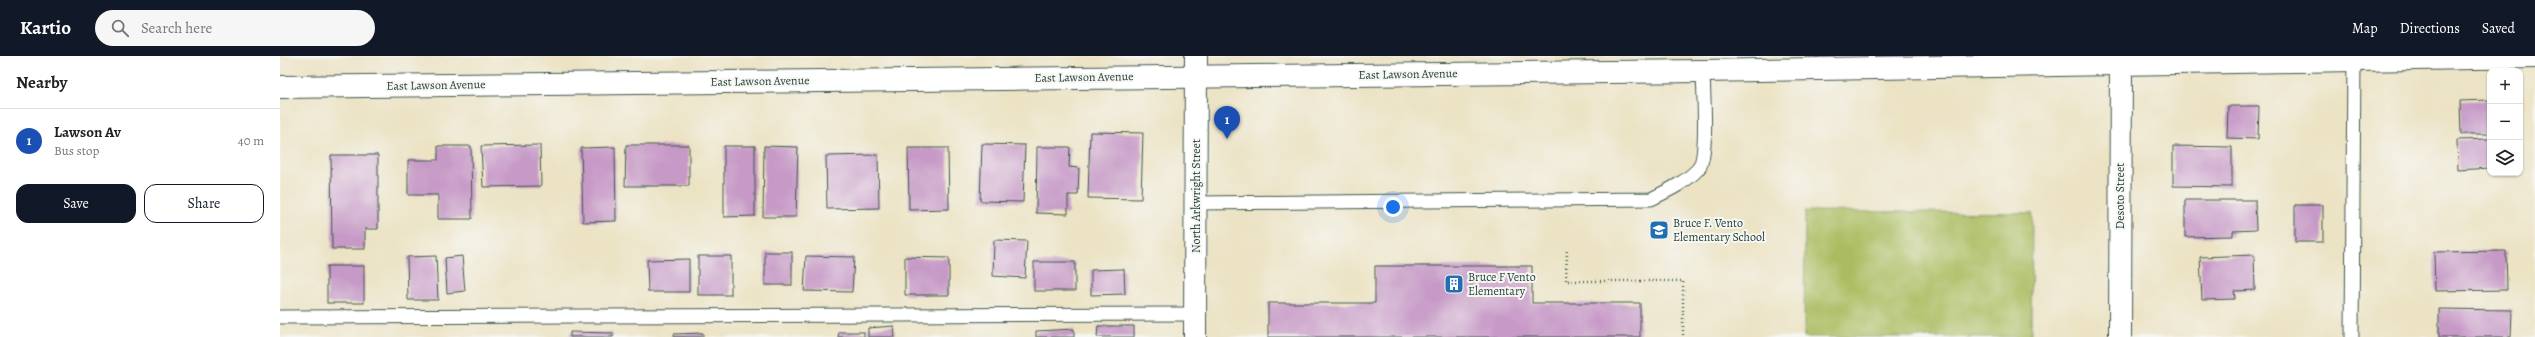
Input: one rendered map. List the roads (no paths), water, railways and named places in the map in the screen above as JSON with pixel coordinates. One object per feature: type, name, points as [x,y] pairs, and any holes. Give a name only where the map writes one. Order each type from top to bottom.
[{"type":"street","name":"North Arkwright Street","points":[[1195,337],[1196,56]]},
{"type":"street","name":"East Lawson Avenue","points":[[280,87],[1162,76],[1196,78],[1703,71],[1898,61],[2120,61],[2535,57]]},
{"type":"street","name":"Desoto Street","points":[[2120,61],[2120,337]]},
{"type":"lane","points":[[2352,337],[2354,58]]},
{"type":"lane","points":[[1196,203],[1651,199],[1680,185],[1699,168],[1704,144],[1703,71]]},
{"type":"lane","points":[[280,317],[1195,314]]},
{"type":"place","name":"Lawson Av","points":[[1227,139]]},
{"type":"place","name":"Bruce F. Vento Elementary School","points":[[1659,230]]},
{"type":"place","name":"Bruce F Vento Elementary","points":[[1454,284]]}]
